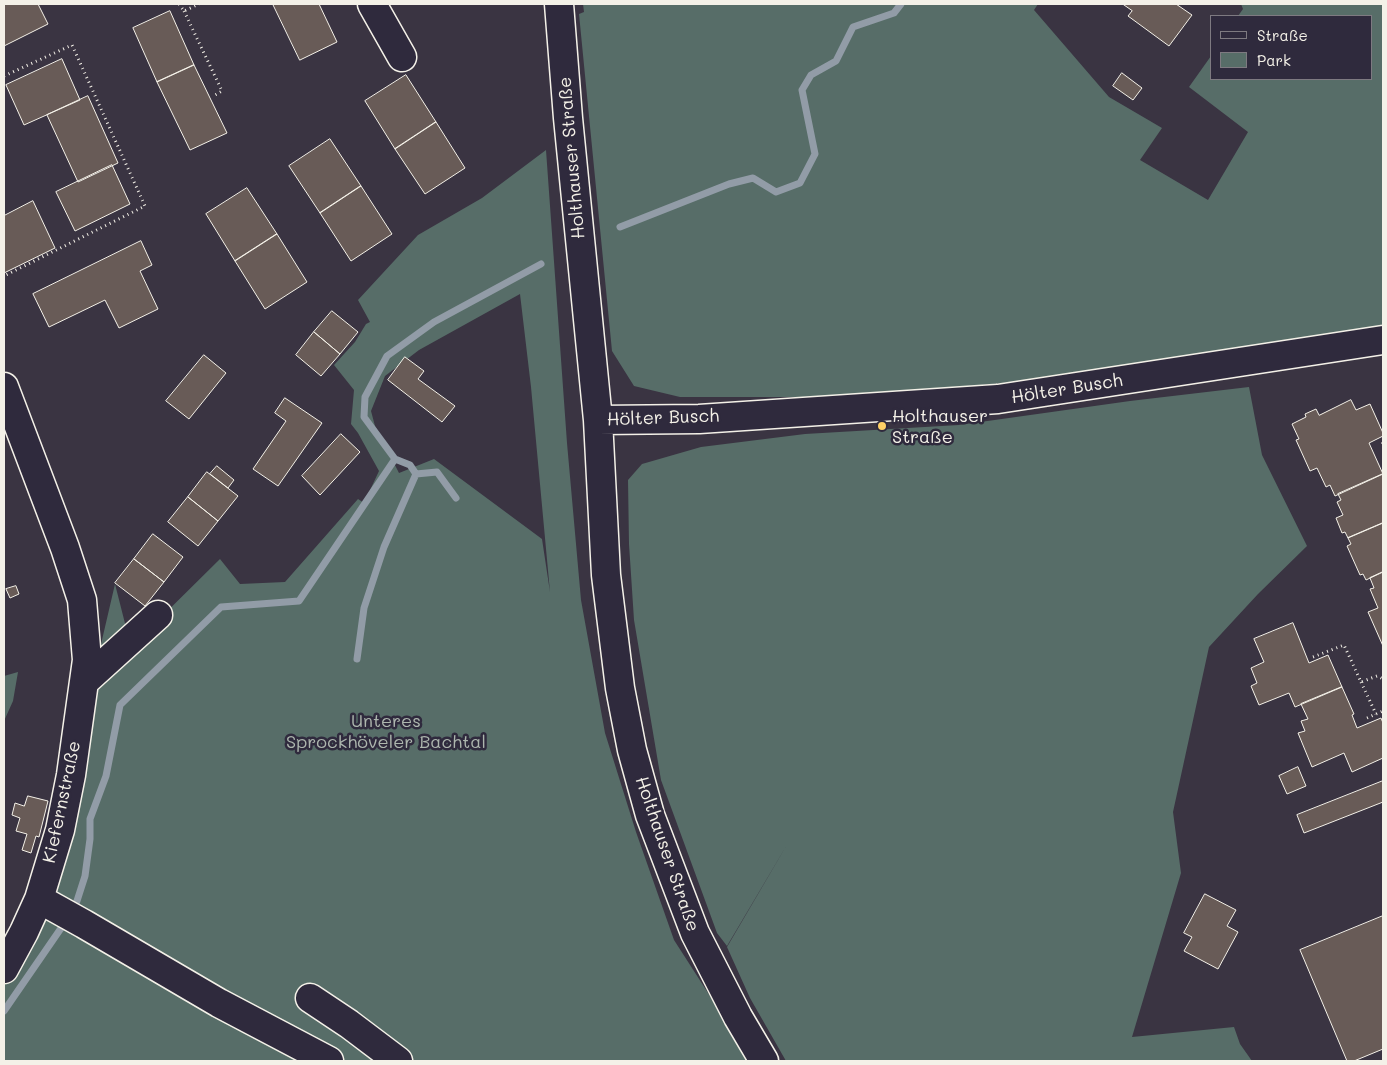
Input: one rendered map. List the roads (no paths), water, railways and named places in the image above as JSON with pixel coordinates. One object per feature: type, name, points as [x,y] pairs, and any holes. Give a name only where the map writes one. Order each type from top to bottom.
[{"type":"street","points":[[372,4],[402,57]]},
{"type":"street","name":"Holthauser Straße","points":[[559,4],[568,118],[598,420],[606,575],[620,688],[632,750],[650,815],[694,933],[738,1017],[764,1061]]},
{"type":"street","name":"Hölter Busch","points":[[598,420],[699,419],[998,400],[1383,340]]},
{"type":"street","name":"Kiefernstraße","points":[[4,387],[65,548],[82,600],[87,660],[71,776],[48,904],[24,932],[4,968]]},
{"type":"street","points":[[84,682],[158,615]]},
{"type":"street","points":[[48,904],[219,1003],[329,1061]]},
{"type":"street","points":[[310,998],[349,1024],[398,1061]]},
{"type":"waterway","points":[[620,227],[729,184],[753,178],[776,192],[800,183],[815,154],[802,90],[811,75],[836,61],[853,27],[894,13],[901,4]]},
{"type":"waterway","points":[[71,912],[76,904],[85,876],[90,839],[90,819],[106,776],[120,705],[221,607],[299,601],[395,459],[364,417],[365,397],[387,356],[434,322],[541,264]]},
{"type":"waterway","points":[[395,459],[410,465],[416,474],[437,472],[456,498]]},
{"type":"waterway","points":[[357,659],[364,608],[384,547],[416,474]]},
{"type":"waterway","points":[[4,1011],[66,921]]},
{"type":"place","name":"Holthauser Straße","points":[[882,426]]},
{"type":"park label","name":"Unteres Sprockhöveler Bachtal","points":[[386,731]]}]
